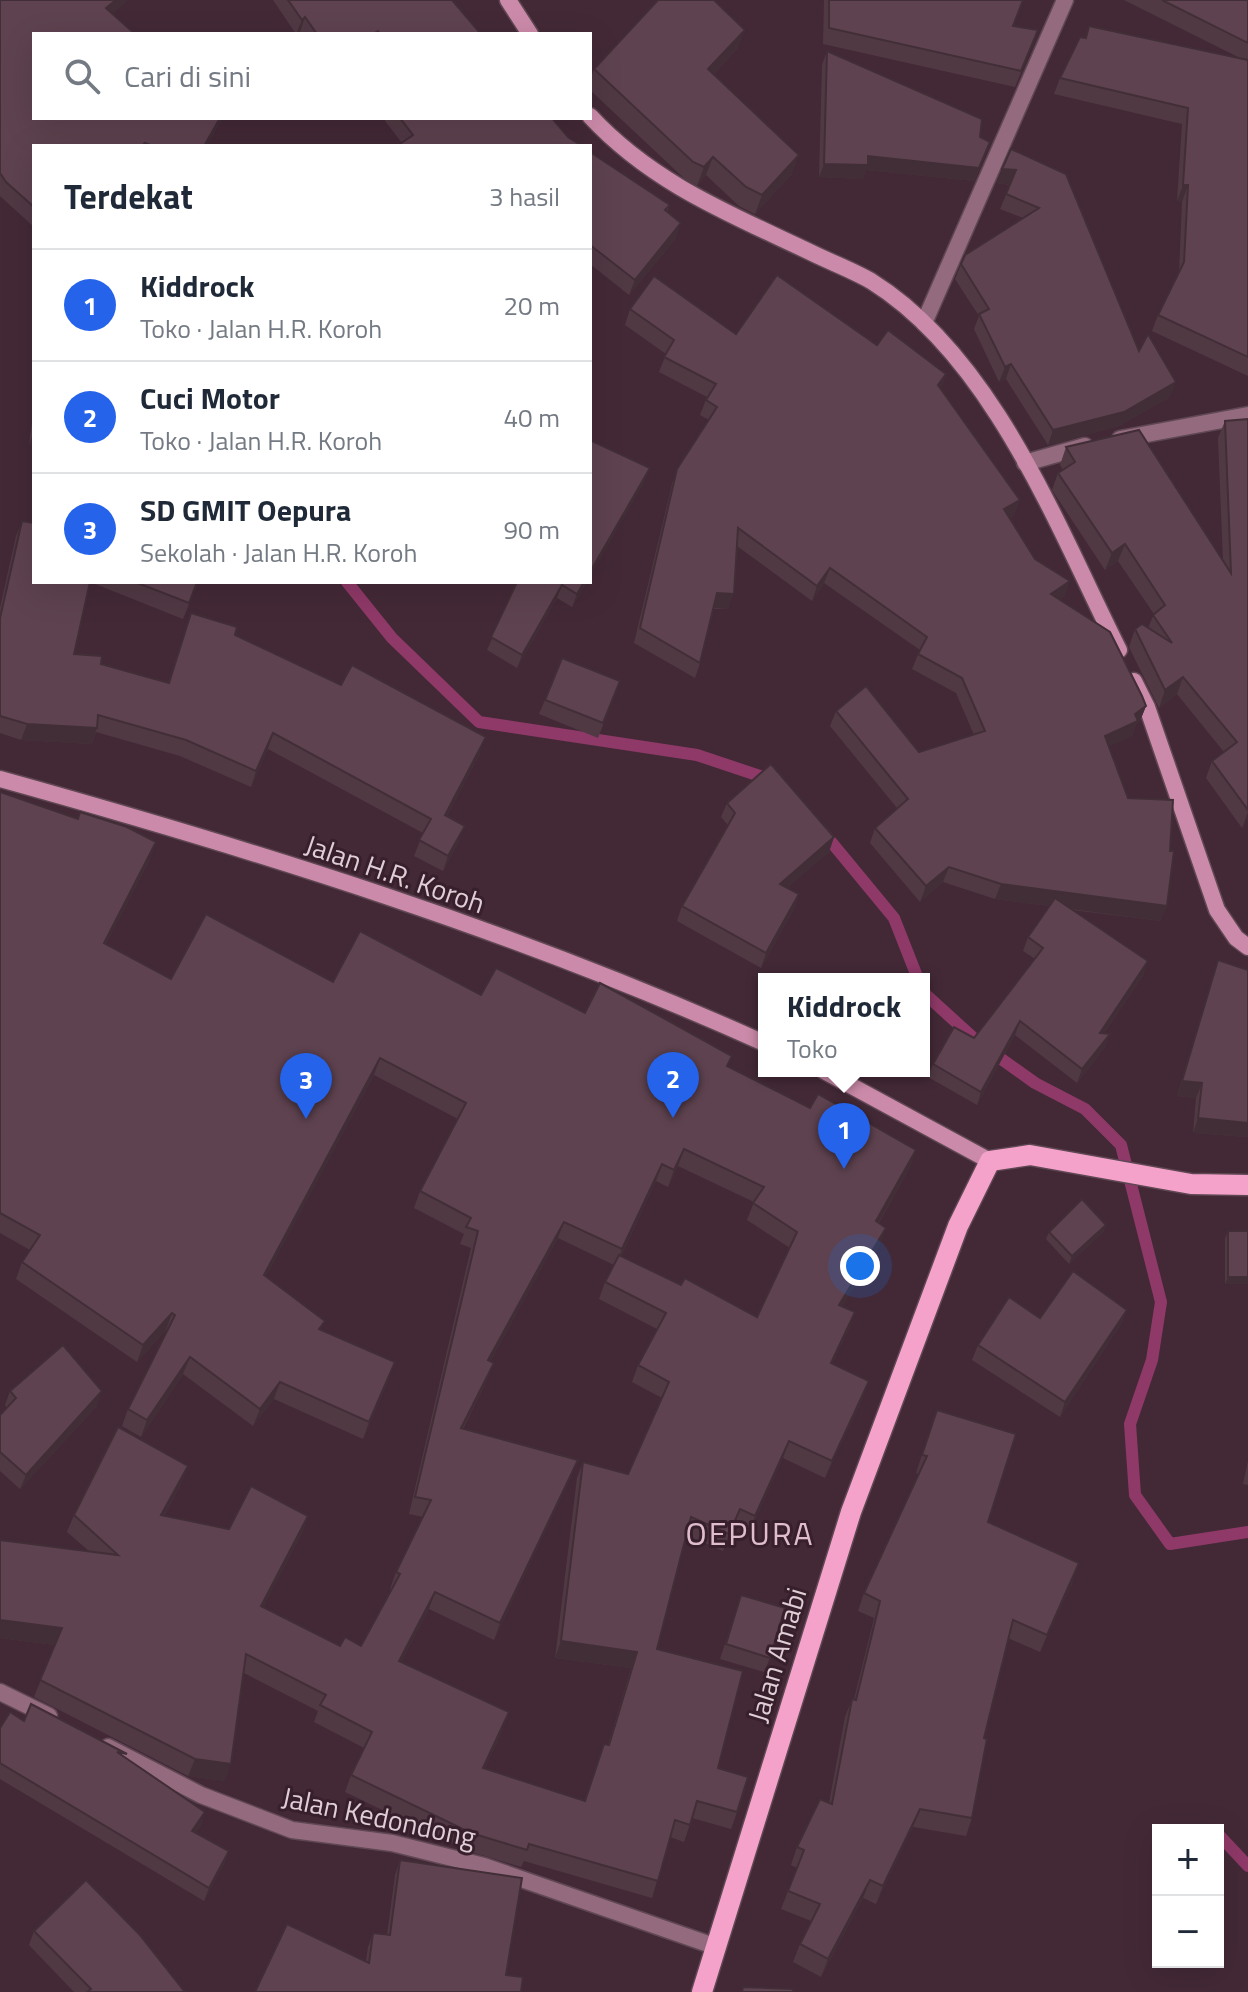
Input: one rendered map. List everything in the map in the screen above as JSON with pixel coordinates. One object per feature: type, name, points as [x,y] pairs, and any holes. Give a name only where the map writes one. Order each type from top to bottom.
[{"type":"main road","points":[[990,1161],[1030,1155],[1191,1184],[1248,1185]]},
{"type":"main road","name":"Jalan Amabi","points":[[702,1992],[856,1497],[958,1226],[990,1161]]},
{"type":"street","points":[[508,0],[529,32]]},
{"type":"street","points":[[924,323],[1065,0]]},
{"type":"street","points":[[592,118],[605,133],[678,189],[871,281],[924,323],[998,411],[1147,707],[1217,910],[1236,938],[1248,947]]},
{"type":"street","points":[[1025,463],[1097,443],[1248,415]]},
{"type":"street","name":"Jalan H.R. Koroh","points":[[0,779],[210,837],[375,892],[691,1009],[758,1040]]},
{"type":"street","points":[[835,1077],[990,1161]]},
{"type":"street","points":[[0,1692],[63,1724]]},
{"type":"street","name":"Jalan Kedondong","points":[[91,1738],[201,1795],[292,1830],[392,1843],[484,1866],[714,1946]]},
{"type":"building","points":[[0,0],[116,0],[106,8],[133,32],[32,32],[32,120],[219,120],[205,144],[32,144],[32,205],[0,173]]},
{"type":"building","points":[[288,0],[452,0],[479,32],[316,32],[305,17],[302,20]]},
{"type":"building","points":[[658,0],[714,0],[745,30],[708,69],[799,155],[762,195],[746,187],[713,157],[704,167],[693,162],[594,69]]},
{"type":"building","points":[[829,0],[1023,0],[1013,26],[1038,30],[1021,71],[829,28]]},
{"type":"building","points":[[1162,0],[1248,0],[1248,43]]},
{"type":"building","points":[[1089,26],[1248,60],[1248,357],[1158,315],[1184,262],[1188,185],[1183,185],[1188,108],[1060,78],[1080,37],[1086,38]]},
{"type":"building","points":[[827,51],[982,119],[980,137],[990,142],[979,168],[868,156],[868,165],[824,164]]},
{"type":"building","points":[[402,120],[554,120],[568,137],[579,144],[400,144],[413,135]]},
{"type":"building","points":[[1011,149],[1066,174],[1139,351],[1148,334],[1176,382],[1124,412],[1053,430],[1011,364],[1005,367],[979,314],[989,309],[961,264],[965,255],[1039,208],[1006,194],[1016,170],[1002,169]]},
{"type":"building","points":[[592,153],[670,205],[665,210],[681,223],[635,280],[592,247]]},
{"type":"building","points":[[777,275],[877,345],[888,330],[946,374],[938,385],[1020,500],[1004,509],[1035,559],[1070,581],[1051,594],[1110,632],[1146,706],[1135,714],[1138,721],[1105,736],[1128,798],[1173,800],[1170,851],[1174,851],[1167,906],[1001,884],[949,867],[926,886],[875,828],[908,799],[836,711],[866,686],[919,752],[985,731],[962,678],[918,654],[927,637],[830,568],[817,586],[738,528],[734,594],[717,593],[700,663],[640,628],[677,469],[717,407],[706,400],[716,384],[664,357],[674,340],[630,309],[654,276],[736,334]]},
{"type":"building","points":[[1248,419],[1248,810],[1212,761],[1237,742],[1183,677],[1165,690],[1135,629],[1142,624],[1172,643],[1153,615],[1165,605],[1125,544],[1112,553],[1058,473],[1075,462],[1066,447],[1139,430],[1231,573],[1225,421]]},
{"type":"building","points":[[592,441],[650,468],[592,569]]},
{"type":"building","points":[[22,521],[32,523],[32,584],[90,584],[74,654],[102,656],[101,664],[169,683],[191,613],[237,627],[235,635],[341,685],[352,665],[486,737],[445,815],[465,826],[448,856],[419,840],[431,819],[273,733],[256,771],[186,740],[98,715],[97,728],[27,724],[0,716],[0,618]]},
{"type":"building","points":[[140,584],[196,584],[189,603]]},
{"type":"building","points":[[516,584],[583,584],[577,594],[562,585],[522,655],[491,637]]},
{"type":"building","points":[[562,658],[620,681],[603,723],[545,700]]},
{"type":"building","points":[[771,764],[834,837],[780,884],[799,894],[766,953],[682,906],[735,813],[727,803]]},
{"type":"building","points":[[0,792],[78,819],[80,812],[127,827],[156,842],[104,943],[171,979],[206,914],[333,982],[360,931],[481,995],[496,968],[585,1013],[600,983],[732,1056],[727,1066],[810,1108],[818,1094],[916,1150],[876,1221],[886,1228],[839,1305],[855,1312],[831,1363],[869,1381],[832,1461],[789,1441],[755,1516],[740,1509],[729,1534],[691,1517],[657,1649],[743,1671],[718,1768],[748,1777],[737,1812],[697,1801],[690,1825],[675,1820],[658,1881],[529,1844],[527,1850],[471,1833],[351,1775],[372,1732],[320,1705],[326,1695],[246,1654],[231,1764],[195,1759],[40,1680],[62,1628],[0,1620],[0,1540],[118,1555],[74,1515],[118,1427],[188,1466],[161,1515],[229,1529],[251,1486],[308,1516],[261,1606],[340,1646],[345,1637],[361,1646],[400,1574],[396,1572],[431,1500],[415,1497],[478,1231],[466,1227],[471,1218],[420,1191],[466,1103],[380,1058],[264,1275],[325,1321],[319,1329],[395,1362],[369,1422],[280,1382],[260,1409],[190,1357],[147,1420],[128,1409],[175,1315],[172,1313],[143,1345],[22,1262],[40,1235],[0,1213]],"holes":[[[684,1149],[764,1187],[753,1203],[797,1232],[757,1317],[685,1278],[681,1285],[619,1255],[605,1282],[666,1313],[638,1365],[669,1382],[628,1474],[583,1462],[561,1641],[637,1652],[609,1745],[604,1744],[585,1801],[483,1768],[509,1712],[399,1661],[435,1592],[500,1623],[578,1460],[461,1428],[494,1363],[488,1360],[564,1222],[622,1249],[662,1164],[674,1170]]]},
{"type":"building","points":[[1055,898],[1148,961],[1100,1033],[1110,1034],[1082,1069],[1020,1021],[981,1092],[933,1064],[954,1027],[974,1038],[1043,948],[1028,937]]},
{"type":"building","points":[[1218,960],[1248,970],[1248,1123],[1198,1118],[1202,1083],[1182,1081]]},
{"type":"building","points":[[1082,1199],[1106,1225],[1072,1256],[1049,1232]]},
{"type":"building","points":[[1228,1231],[1248,1231],[1248,1277],[1228,1277]]},
{"type":"building","points":[[1073,1271],[1127,1310],[1065,1402],[978,1345],[1009,1297],[1040,1318]]},
{"type":"building","points":[[63,1345],[102,1391],[26,1475],[0,1452],[0,1415],[16,1398],[10,1391]]},
{"type":"building","points":[[937,1410],[1016,1434],[988,1522],[1079,1563],[1047,1635],[1013,1620],[984,1738],[987,1739],[972,1818],[920,1809],[883,1886],[870,1880],[828,1959],[800,1944],[820,1904],[788,1891],[804,1850],[797,1847],[820,1799],[832,1804],[852,1699],[856,1700],[880,1601],[864,1593],[927,1456],[922,1455]]},
{"type":"building","points":[[741,1595],[785,1608],[770,1658],[726,1644]]},
{"type":"building","points":[[31,1704],[127,1754],[117,1752],[205,1812],[192,1831],[229,1851],[209,1888],[0,1763],[0,1728],[10,1712],[24,1721]]},
{"type":"building","points":[[400,1860],[522,1878],[506,1975],[523,1977],[521,1992],[255,1992],[287,1924],[369,1963],[373,1933],[390,1935]]},
{"type":"building","points":[[86,1880],[139,1934],[185,1992],[87,1992],[91,1989],[34,1931]]},
{"type":"building","points":[[743,1987],[793,1989],[793,1992],[742,1992]]},
{"type":"waterway","points":[[349,584],[392,638],[479,722],[697,755],[772,780]]},
{"type":"waterway","points":[[823,832],[894,918],[916,973]]},
{"type":"waterway","points":[[930,998],[979,1043],[1035,1083],[1085,1109],[1121,1145],[1161,1302],[1152,1360],[1130,1424],[1135,1495],[1170,1544],[1248,1532]]},
{"type":"waterway","points":[[1224,1840],[1248,1866]]},
{"type":"place","name":"Cuci Motor","points":[[673,1118]]},
{"type":"place","name":"SD GMIT Oepura","points":[[306,1119]]},
{"type":"place","name":"Kiddrock","points":[[844,1169]]},
{"type":"district","name":"OEPURA","points":[[750,1534]]}]
